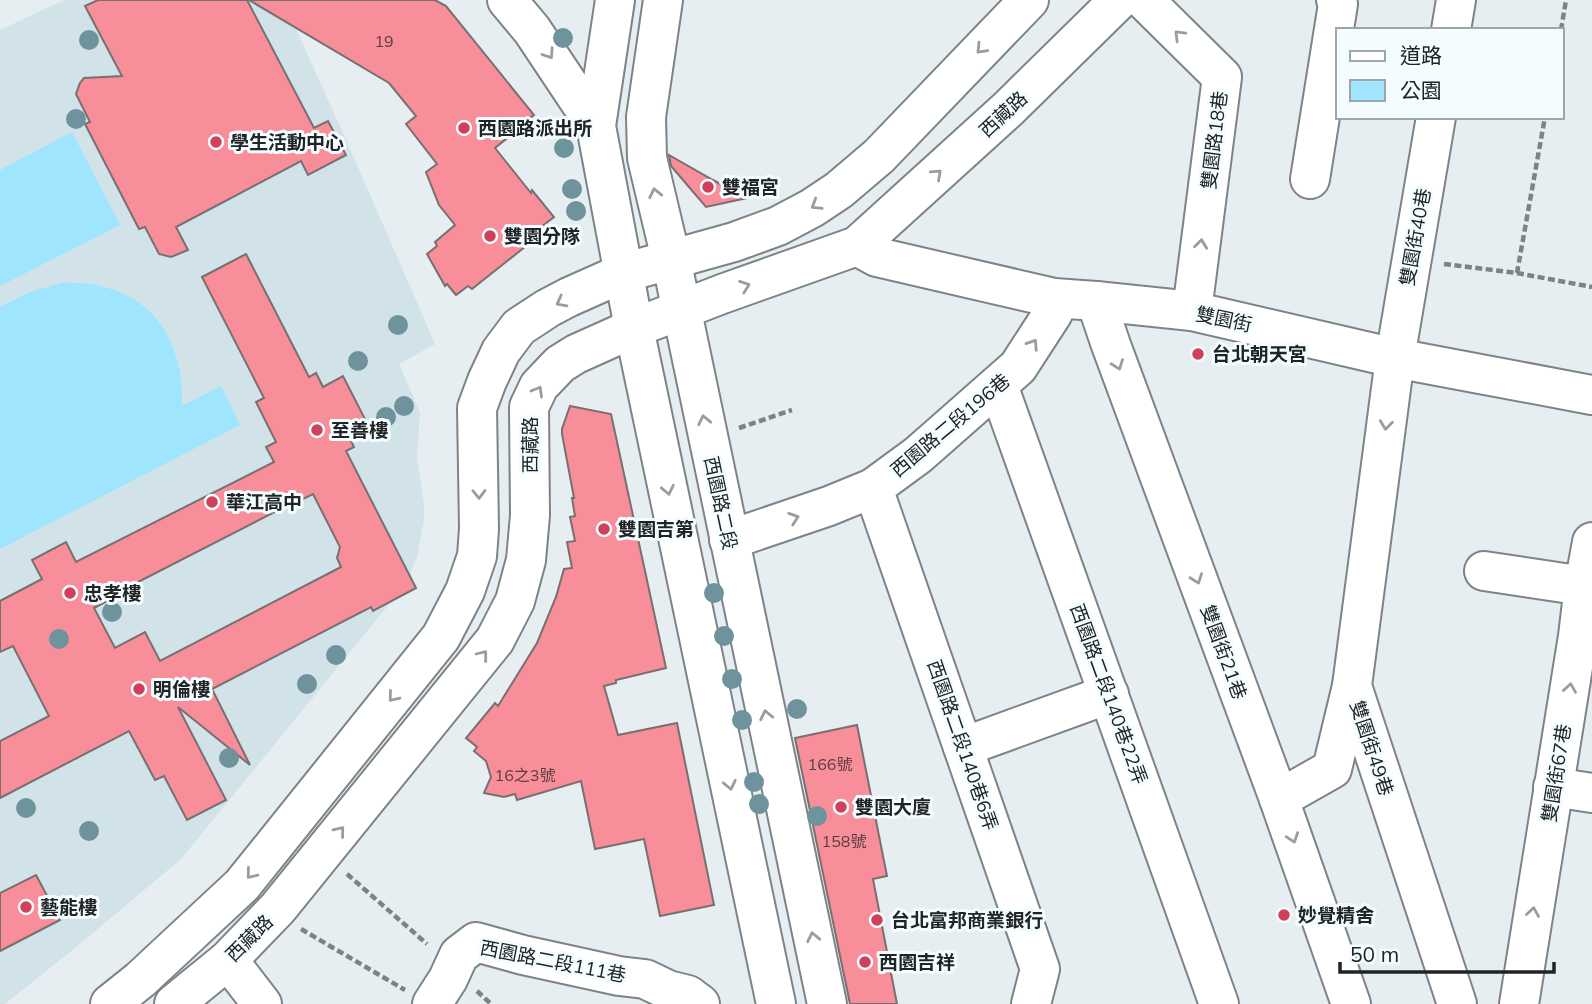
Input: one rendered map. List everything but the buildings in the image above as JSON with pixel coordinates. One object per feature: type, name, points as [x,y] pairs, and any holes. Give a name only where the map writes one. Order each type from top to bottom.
[{"type":"street","points":[[507,0],[532,30],[596,126]]},
{"type":"street","points":[[615,0],[596,126],[634,328],[776,1004]]},
{"type":"street","name":"西園路二段","points":[[663,0],[646,117],[647,158],[671,259],[827,1004]]},
{"type":"street","points":[[110,1004],[140,981],[242,885],[441,637],[465,591],[477,556],[477,408],[501,351],[519,327],[548,308],[623,273],[712,250],[778,226],[812,208],[839,190],[879,156],[1029,0]]},
{"type":"street","name":"西藏路","points":[[174,1004],[228,960],[273,913],[495,640],[515,601],[526,560],[530,515],[529,407],[539,386],[560,363],[634,328],[858,246],[1008,109],[1119,0]]},
{"type":"street","name":"雙園路18巷","points":[[1144,0],[1222,77],[1192,312]]},
{"type":"street","points":[[1310,179],[1338,4],[1336,0]]},
{"type":"street","points":[[1451,28],[1456,0]]},
{"type":"street","name":"雙園街40巷","points":[[1395,358],[1436,119]]},
{"type":"street","name":"雙園街","points":[[858,246],[877,257],[1054,298],[1192,312],[1395,358],[1592,395]]},
{"type":"street","name":"西園路二段196巷","points":[[729,540],[873,488],[918,455],[1018,367],[1053,313],[1054,298]]},
{"type":"street","name":"雙園街21巷","points":[[1096,301],[1279,799],[1351,1004]]},
{"type":"street","name":"雙園街49巷","points":[[1395,358],[1352,686],[1457,1004]]},
{"type":"street","name":"西園路二段140巷22弄","points":[[998,385],[1219,1004]]},
{"type":"street","name":"西園路二段140巷6弄","points":[[873,488],[1040,969],[1031,1004]]},
{"type":"street","name":"雙園街67巷","points":[[1519,1004],[1553,787],[1585,637],[1584,586],[1592,542]]},
{"type":"street","points":[[1483,570],[1584,586]]},
{"type":"street","points":[[1279,799],[1332,769],[1352,686]]},
{"type":"street","points":[[964,747],[1109,694]]},
{"type":"street","points":[[1553,787],[1592,793]]},
{"type":"street","name":"西園路二段111巷","points":[[419,997],[448,979],[459,955],[476,942],[523,956],[645,979],[668,990],[688,995],[700,1004]]},
{"type":"street","points":[[228,960],[261,1004]]},
{"type":"path","points":[[1560,28],[1566,0]]},
{"type":"path","points":[[1517,273],[1545,119]]},
{"type":"path","points":[[1411,260],[1517,273],[1592,287]]},
{"type":"path","points":[[738,428],[792,410]]},
{"type":"path","points":[[322,853],[453,967]]},
{"type":"path","points":[[273,913],[419,997]]},
{"type":"shaded area","name":"華江高中","points":[[64,0],[283,0],[435,344],[399,364],[420,412],[417,457],[424,519],[417,558],[410,573],[418,588],[390,603],[181,859],[75,948],[5,1004],[0,1004],[0,30]]},
{"type":"green space","points":[[72,132],[120,225],[0,286],[0,170]]},
{"type":"green space","points":[[61,283],[89,284],[113,290],[134,300],[152,314],[166,332],[175,354],[181,378],[182,406],[221,386],[240,425],[0,549],[0,307],[30,292]]},
{"type":"place","name":"西園路派出所","points":[[464,128]]},
{"type":"place","name":"學生活動中心","points":[[216,142]]},
{"type":"place","name":"雙福宮","points":[[708,187]]},
{"type":"place","name":"雙園分隊","points":[[490,236]]},
{"type":"place","name":"台北朝天宮","points":[[1198,354]]},
{"type":"place","name":"至善樓","points":[[317,430]]},
{"type":"place","name":"華江高中","points":[[212,502]]},
{"type":"place","name":"雙園吉第","points":[[604,529]]},
{"type":"place","name":"忠孝樓","points":[[70,593]]},
{"type":"place","name":"明倫樓","points":[[139,689]]},
{"type":"place","name":"雙園大廈","points":[[841,807]]},
{"type":"place","name":"藝能樓","points":[[26,907]]},
{"type":"place","name":"妙覺精舍","points":[[1284,915]]},
{"type":"place","name":"台北富邦商業銀行","points":[[877,920]]},
{"type":"place","name":"西園吉祥","points":[[865,962]]}]
